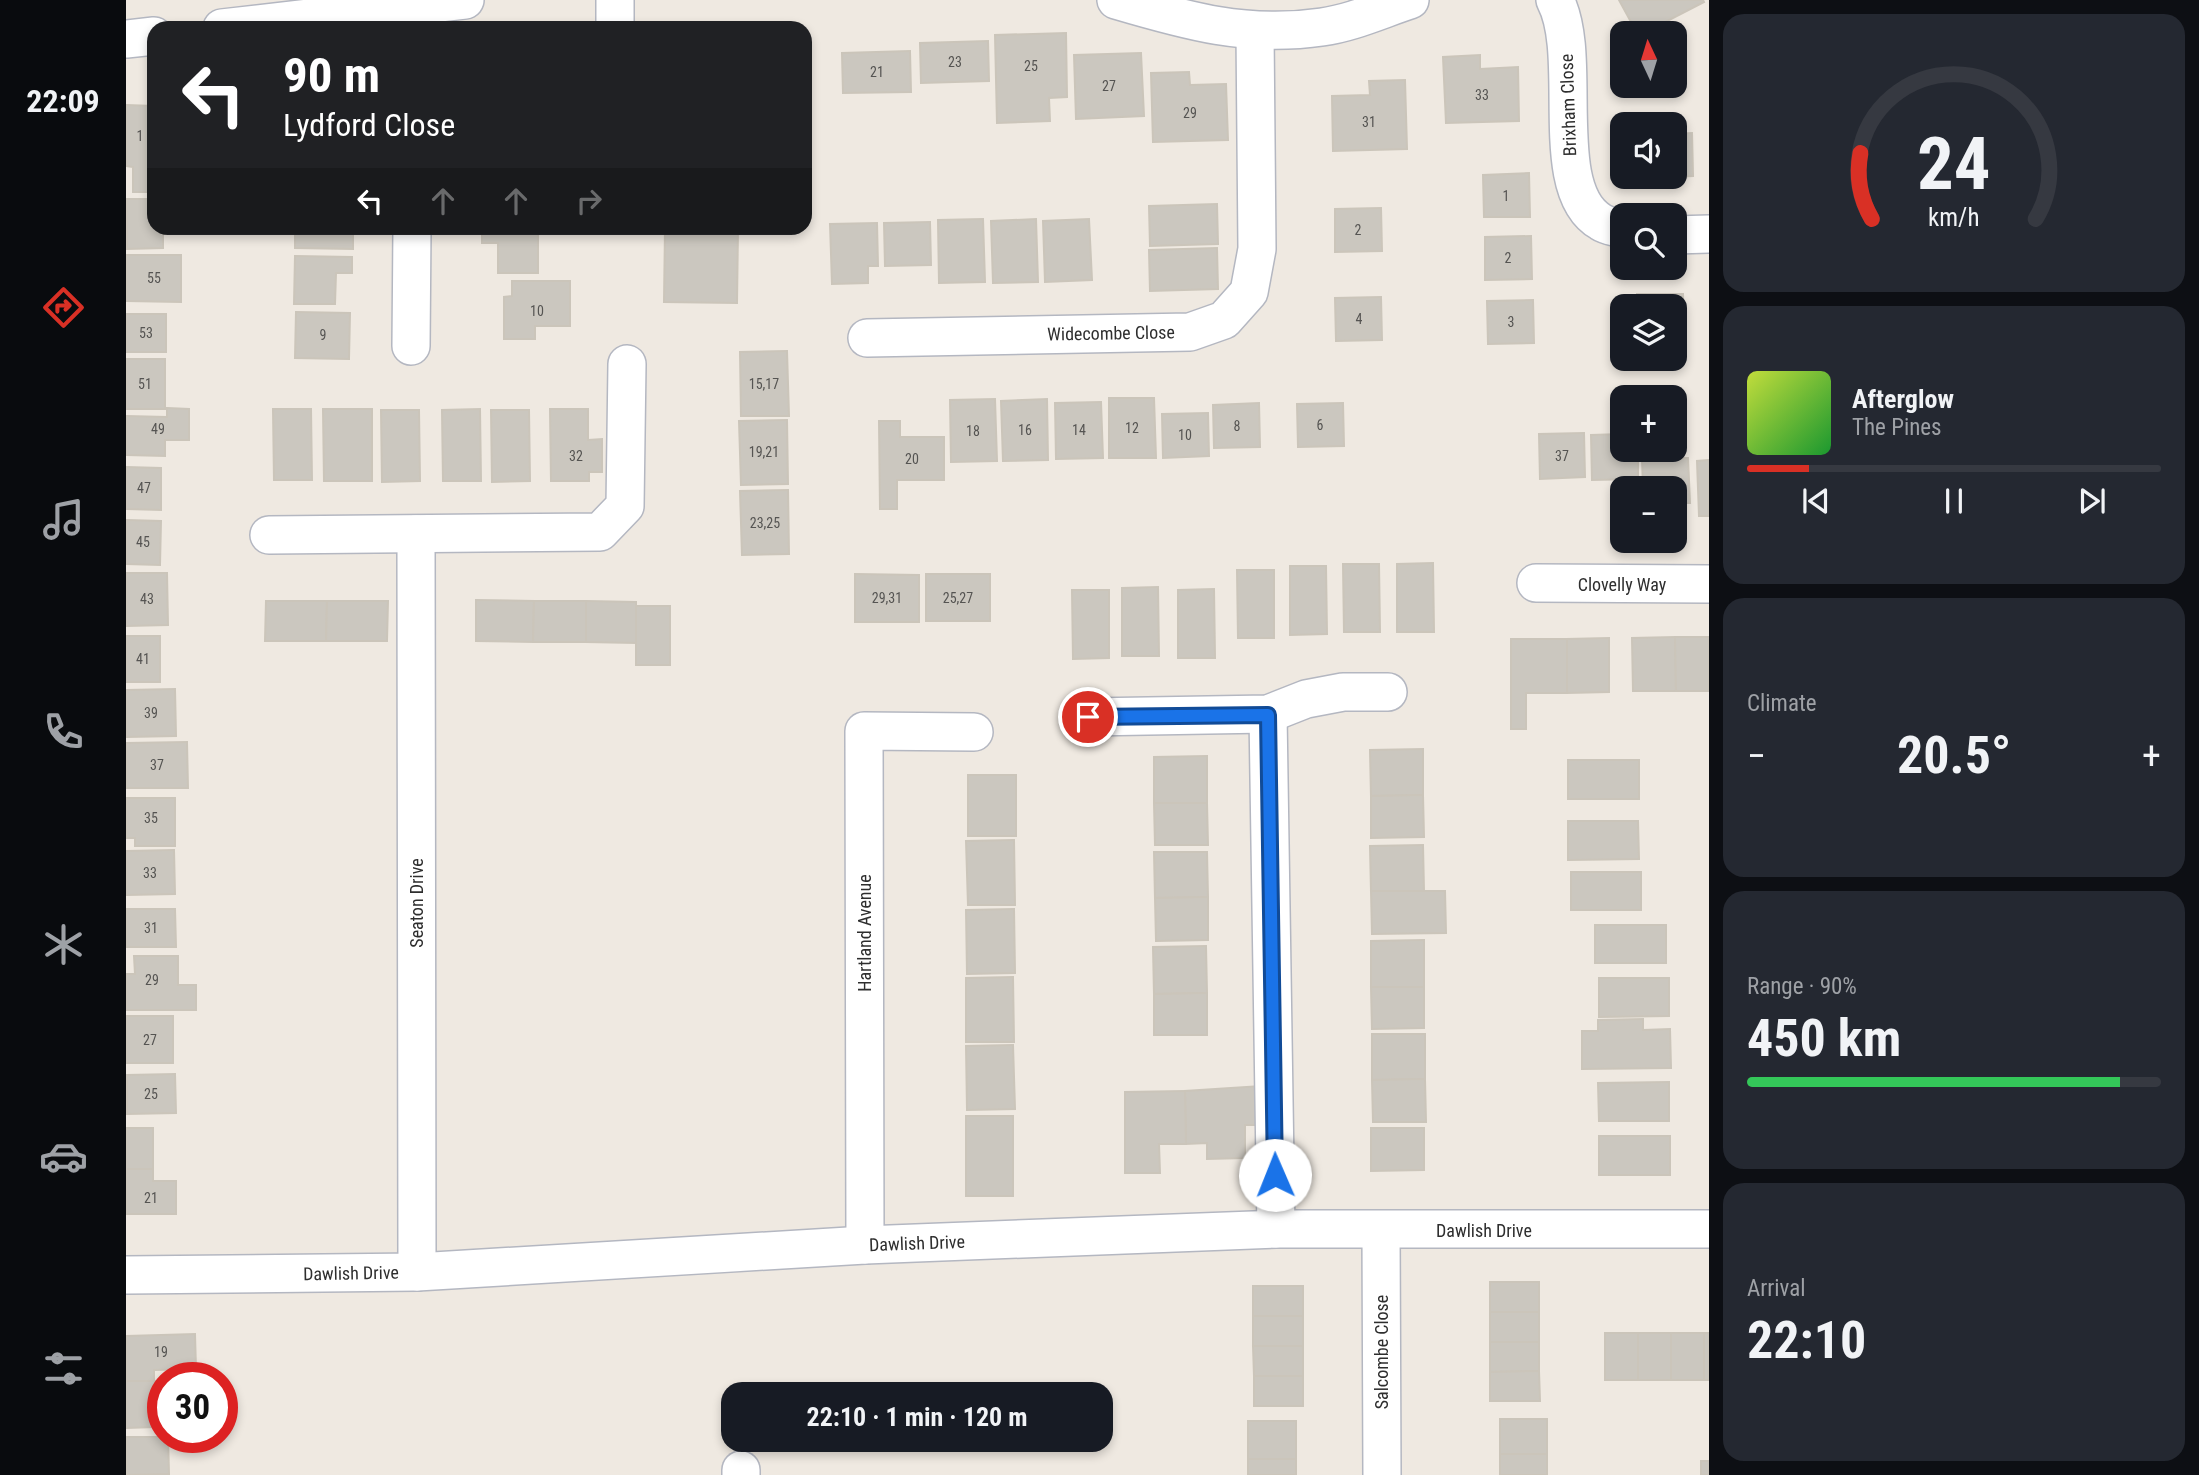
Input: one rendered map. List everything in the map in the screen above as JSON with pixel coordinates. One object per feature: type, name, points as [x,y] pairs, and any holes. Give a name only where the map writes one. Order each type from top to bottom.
[{"type":"street","points":[[331,21],[409,16],[465,0]]},
{"type":"street","points":[[615,0],[615,21]]},
{"type":"street","points":[[1116,0],[1192,23],[1255,32],[1324,27],[1410,0]]},
{"type":"street","name":"Brixham Close","points":[[1555,0],[1567,49],[1569,163],[1579,196],[1601,222],[1610,225]]},
{"type":"street","name":"Widecombe Close","points":[[867,338],[1190,332],[1224,320],[1249,292],[1257,249],[1255,32]]},
{"type":"street","points":[[126,39],[147,37]]},
{"type":"street","points":[[1687,235],[1709,234]]},
{"type":"street","points":[[411,346],[412,235]]},
{"type":"street","points":[[269,535],[600,532],[625,506],[627,364]]},
{"type":"street","name":"Seaton Drive","points":[[416,534],[417,1272]]},
{"type":"street","name":"Clovelly Way","points":[[1536,583],[1709,584]]},
{"type":"street","points":[[1088,717],[1268,715],[1306,699],[1343,692],[1388,692]]},
{"type":"street","points":[[1268,715],[1276,1229]]},
{"type":"street","name":"Hartland Avenue","points":[[865,1245],[864,732],[974,732]]},
{"type":"street","name":"Dawlish Drive","points":[[126,1275],[417,1272],[865,1245],[1276,1229],[1709,1230]]},
{"type":"street","name":"Salcombe Close","points":[[1381,1230],[1382,1475]]},
{"type":"building","points":[[1619,0],[1704,2],[1667,21],[1630,21]]},
{"type":"building","points":[[1066,33],[1067,97],[1049,98],[1050,121],[997,123],[995,35]]},
{"type":"building","points":[[988,41],[989,81],[921,83],[920,43]]},
{"type":"building","points":[[910,51],[911,92],[843,93],[842,53]]},
{"type":"building","points":[[1141,53],[1144,116],[1076,119],[1074,55]]},
{"type":"building","points":[[1480,55],[1480,69],[1518,67],[1519,121],[1446,123],[1443,57]]},
{"type":"building","points":[[1189,72],[1190,85],[1226,84],[1228,140],[1153,142],[1151,73]]},
{"type":"building","points":[[1405,80],[1407,149],[1333,151],[1332,96],[1370,95],[1369,81]]},
{"type":"building","points":[[126,105],[147,106],[147,192],[133,192],[133,167],[126,166]]},
{"type":"building","points":[[1687,133],[1692,133],[1693,176],[1687,176]]},
{"type":"building","points":[[1529,173],[1530,217],[1484,217],[1483,175]]},
{"type":"building","points":[[126,199],[147,199],[147,235],[163,235],[163,248],[127,249]]},
{"type":"building","points":[[1217,204],[1218,244],[1150,246],[1149,206]]},
{"type":"building","points":[[1381,208],[1382,251],[1335,252],[1335,209]]},
{"type":"building","points":[[983,219],[985,282],[939,283],[938,220]]},
{"type":"building","points":[[1036,219],[1038,282],[993,283],[991,221]]},
{"type":"building","points":[[1089,219],[1092,280],[1045,282],[1043,221]]},
{"type":"building","points":[[930,222],[931,265],[885,266],[884,223]]},
{"type":"building","points":[[877,223],[878,266],[868,266],[868,283],[832,284],[830,224]]},
{"type":"building","points":[[295,235],[353,235],[353,249],[295,248]]},
{"type":"building","points":[[482,235],[538,235],[538,273],[498,273],[498,243],[482,243]]},
{"type":"building","points":[[665,235],[738,235],[737,303],[664,302]]},
{"type":"building","points":[[1531,236],[1532,279],[1485,280],[1485,237]]},
{"type":"building","points":[[1217,248],[1218,289],[1150,291],[1149,250]]},
{"type":"building","points":[[126,255],[181,255],[181,302],[126,301]]},
{"type":"building","points":[[295,256],[352,257],[352,273],[336,273],[335,304],[294,304]]},
{"type":"building","points":[[512,281],[570,281],[570,326],[535,326],[535,339],[504,339],[504,297],[512,296]]},
{"type":"building","points":[[1381,297],[1382,340],[1336,341],[1335,298]]},
{"type":"building","points":[[1533,300],[1534,343],[1488,344],[1487,301]]},
{"type":"building","points":[[296,312],[350,313],[349,359],[295,358]]},
{"type":"building","points":[[126,314],[166,314],[166,352],[126,352]]},
{"type":"building","points":[[787,351],[789,416],[741,416],[740,352]]},
{"type":"building","points":[[126,359],[165,359],[165,409],[126,409]]},
{"type":"building","points":[[1109,398],[1154,398],[1156,458],[1109,458]]},
{"type":"building","points":[[995,399],[997,461],[951,462],[950,400]]},
{"type":"building","points":[[1047,399],[1048,460],[1003,461],[1001,401]]},
{"type":"building","points":[[1101,402],[1103,458],[1056,459],[1055,403]]},
{"type":"building","points":[[1259,403],[1260,447],[1214,448],[1213,405]]},
{"type":"building","points":[[1343,403],[1344,446],[1298,447],[1297,404]]},
{"type":"building","points":[[167,408],[189,409],[189,440],[165,440],[165,456],[126,455],[126,416],[167,417]]},
{"type":"building","points":[[273,409],[311,409],[312,480],[274,480]]},
{"type":"building","points":[[323,409],[372,409],[372,481],[324,481]]},
{"type":"building","points":[[480,409],[481,481],[443,481],[442,410]]},
{"type":"building","points":[[550,409],[588,409],[588,440],[602,439],[602,472],[589,472],[589,481],[551,481]]},
{"type":"building","points":[[381,410],[419,410],[420,481],[382,482]]},
{"type":"building","points":[[491,410],[529,410],[530,481],[492,482]]},
{"type":"building","points":[[1208,413],[1209,456],[1163,458],[1162,414]]},
{"type":"building","points":[[787,420],[788,484],[741,485],[739,421]]},
{"type":"building","points":[[879,421],[900,421],[900,437],[944,437],[944,480],[897,480],[897,509],[880,509]]},
{"type":"building","points":[[1584,433],[1585,477],[1540,479],[1539,434]]},
{"type":"building","points":[[1610,434],[1610,462],[1638,462],[1638,476],[1610,476],[1610,480],[1592,480],[1591,435]]},
{"type":"building","points":[[1687,458],[1690,503],[1687,503],[1687,476],[1643,476],[1642,462],[1687,462]]},
{"type":"building","points":[[1709,460],[1709,516],[1699,516],[1697,461]]},
{"type":"building","points":[[126,467],[161,468],[161,510],[126,509]]},
{"type":"building","points":[[788,490],[789,554],[742,555],[740,491]]},
{"type":"building","points":[[126,520],[161,521],[160,565],[126,564]]},
{"type":"building","points":[[1433,563],[1434,632],[1397,632],[1397,564]]},
{"type":"building","points":[[1343,564],[1379,564],[1380,632],[1344,632]]},
{"type":"building","points":[[1290,566],[1326,566],[1327,634],[1290,635]]},
{"type":"building","points":[[1237,570],[1274,570],[1274,638],[1238,638]]},
{"type":"building","points":[[126,573],[167,573],[168,625],[126,626]]},
{"type":"building","points":[[855,574],[919,575],[919,622],[855,622]]},
{"type":"building","points":[[926,574],[990,574],[990,621],[926,621]]},
{"type":"building","points":[[1158,587],[1159,656],[1122,656],[1122,588]]},
{"type":"building","points":[[1214,589],[1215,658],[1178,658],[1178,590]]},
{"type":"building","points":[[1072,590],[1109,590],[1109,658],[1073,659]]},
{"type":"building","points":[[476,600],[534,601],[533,642],[476,641]]},
{"type":"building","points":[[266,601],[327,601],[326,641],[265,641]]},
{"type":"building","points":[[327,601],[388,601],[387,641],[326,641]]},
{"type":"building","points":[[534,601],[586,601],[586,642],[533,642]]},
{"type":"building","points":[[586,601],[636,602],[636,643],[586,642]]},
{"type":"building","points":[[636,606],[670,606],[670,665],[636,665]]},
{"type":"building","points":[[126,636],[160,636],[160,682],[126,682]]},
{"type":"building","points":[[1675,637],[1676,691],[1633,691],[1632,638]]},
{"type":"building","points":[[1675,637],[1709,637],[1709,691],[1676,691]]},
{"type":"building","points":[[1609,638],[1609,692],[1567,693],[1567,639]]},
{"type":"building","points":[[1511,639],[1567,639],[1567,693],[1526,693],[1526,729],[1511,729]]},
{"type":"building","points":[[175,689],[176,736],[126,737],[126,690]]},
{"type":"building","points":[[187,742],[188,788],[126,788],[126,743]]},
{"type":"building","points":[[1423,749],[1423,795],[1371,796],[1370,750]]},
{"type":"building","points":[[1207,756],[1207,803],[1154,803],[1154,757]]},
{"type":"building","points":[[1568,760],[1639,760],[1639,799],[1568,799]]},
{"type":"building","points":[[968,775],[1016,775],[1016,836],[968,836]]},
{"type":"building","points":[[1423,795],[1424,837],[1371,838],[1371,796]]},
{"type":"building","points":[[126,798],[175,798],[175,846],[135,846],[135,838],[126,838]]},
{"type":"building","points":[[1154,803],[1207,803],[1208,845],[1155,845]]},
{"type":"building","points":[[1568,821],[1638,821],[1639,859],[1568,860]]},
{"type":"building","points":[[1014,840],[1015,905],[968,905],[966,841]]},
{"type":"building","points":[[1423,845],[1424,891],[1371,891],[1370,846]]},
{"type":"building","points":[[174,850],[175,894],[126,895],[126,851]]},
{"type":"building","points":[[1154,852],[1207,852],[1208,897],[1155,898]]},
{"type":"building","points":[[1571,872],[1641,872],[1641,910],[1571,910]]},
{"type":"building","points":[[1371,891],[1445,891],[1446,933],[1372,934]]},
{"type":"building","points":[[1208,897],[1208,940],[1156,941],[1155,898]]},
{"type":"building","points":[[126,909],[175,909],[176,947],[126,947]]},
{"type":"building","points":[[1014,909],[1015,973],[967,974],[966,910]]},
{"type":"building","points":[[1595,925],[1666,925],[1666,963],[1595,963]]},
{"type":"building","points":[[1424,940],[1424,987],[1371,987],[1371,941]]},
{"type":"building","points":[[1206,946],[1207,993],[1154,994],[1153,947]]},
{"type":"building","points":[[134,956],[178,956],[178,985],[196,985],[196,1010],[126,1010],[126,974],[135,974]]},
{"type":"building","points":[[1013,977],[1014,1042],[966,1042],[966,978]]},
{"type":"building","points":[[1599,978],[1669,978],[1669,1016],[1599,1017]]},
{"type":"building","points":[[1371,987],[1424,987],[1424,1028],[1372,1029]]},
{"type":"building","points":[[1207,993],[1207,1035],[1154,1035],[1154,994]]},
{"type":"building","points":[[126,1016],[173,1016],[173,1063],[126,1063]]},
{"type":"building","points":[[1643,1019],[1643,1030],[1670,1029],[1671,1068],[1582,1069],[1582,1031],[1598,1031],[1598,1020]]},
{"type":"building","points":[[1372,1034],[1425,1034],[1425,1079],[1372,1080]]},
{"type":"building","points":[[1013,1045],[1015,1109],[967,1110],[966,1046]]},
{"type":"building","points":[[175,1074],[176,1113],[127,1114],[127,1075]]},
{"type":"building","points":[[1425,1079],[1426,1122],[1373,1122],[1372,1080]]},
{"type":"building","points":[[1669,1082],[1669,1121],[1599,1121],[1598,1083]]},
{"type":"building","points":[[1261,1086],[1261,1125],[1245,1125],[1245,1158],[1207,1159],[1207,1143],[1186,1144],[1185,1091]]},
{"type":"building","points":[[1185,1091],[1186,1144],[1159,1144],[1160,1173],[1125,1173],[1125,1092]]},
{"type":"building","points":[[966,1116],[1013,1116],[1013,1196],[966,1196]]},
{"type":"building","points":[[126,1128],[153,1128],[153,1169],[126,1169]]},
{"type":"building","points":[[1371,1128],[1424,1128],[1424,1170],[1371,1171]]},
{"type":"building","points":[[1599,1136],[1670,1136],[1670,1175],[1599,1175]]},
{"type":"building","points":[[126,1169],[153,1169],[153,1181],[176,1181],[176,1214],[126,1214]]},
{"type":"building","points":[[1490,1282],[1539,1282],[1539,1312],[1490,1312]]},
{"type":"building","points":[[1253,1286],[1303,1286],[1303,1316],[1253,1316]]},
{"type":"building","points":[[1490,1312],[1539,1312],[1539,1342],[1490,1342]]},
{"type":"building","points":[[1253,1316],[1303,1316],[1303,1346],[1253,1346]]},
{"type":"building","points":[[1605,1333],[1638,1333],[1638,1380],[1605,1380]]},
{"type":"building","points":[[1638,1333],[1671,1333],[1671,1380],[1638,1380]]},
{"type":"building","points":[[1671,1333],[1704,1333],[1704,1380],[1671,1380]]},
{"type":"building","points":[[1704,1333],[1709,1333],[1709,1380],[1704,1380]]},
{"type":"building","points":[[195,1334],[196,1362],[147,1362],[147,1381],[126,1381],[126,1336]]},
{"type":"building","points":[[1490,1342],[1539,1342],[1539,1371],[1490,1372]]},
{"type":"building","points":[[1253,1346],[1303,1346],[1303,1376],[1254,1376]]},
{"type":"building","points":[[1539,1371],[1540,1401],[1490,1401],[1490,1372]]},
{"type":"building","points":[[1254,1376],[1303,1376],[1303,1406],[1254,1406]]},
{"type":"building","points":[[126,1381],[147,1381],[147,1427],[126,1428]]},
{"type":"building","points":[[1500,1419],[1547,1419],[1547,1454],[1500,1454]]},
{"type":"building","points":[[1248,1421],[1296,1421],[1296,1459],[1248,1459]]},
{"type":"building","points":[[126,1437],[147,1437],[147,1453],[168,1453],[169,1474],[126,1475]]},
{"type":"building","points":[[1500,1454],[1547,1454],[1547,1475],[1500,1475]]},
{"type":"building","points":[[1248,1459],[1296,1459],[1296,1475],[1248,1475]]},
{"type":"building","points":[[1701,1461],[1709,1461],[1709,1475],[1701,1475]]},
{"type":"route","points":[[1088,717],[1268,715],[1275,1175]]}]
